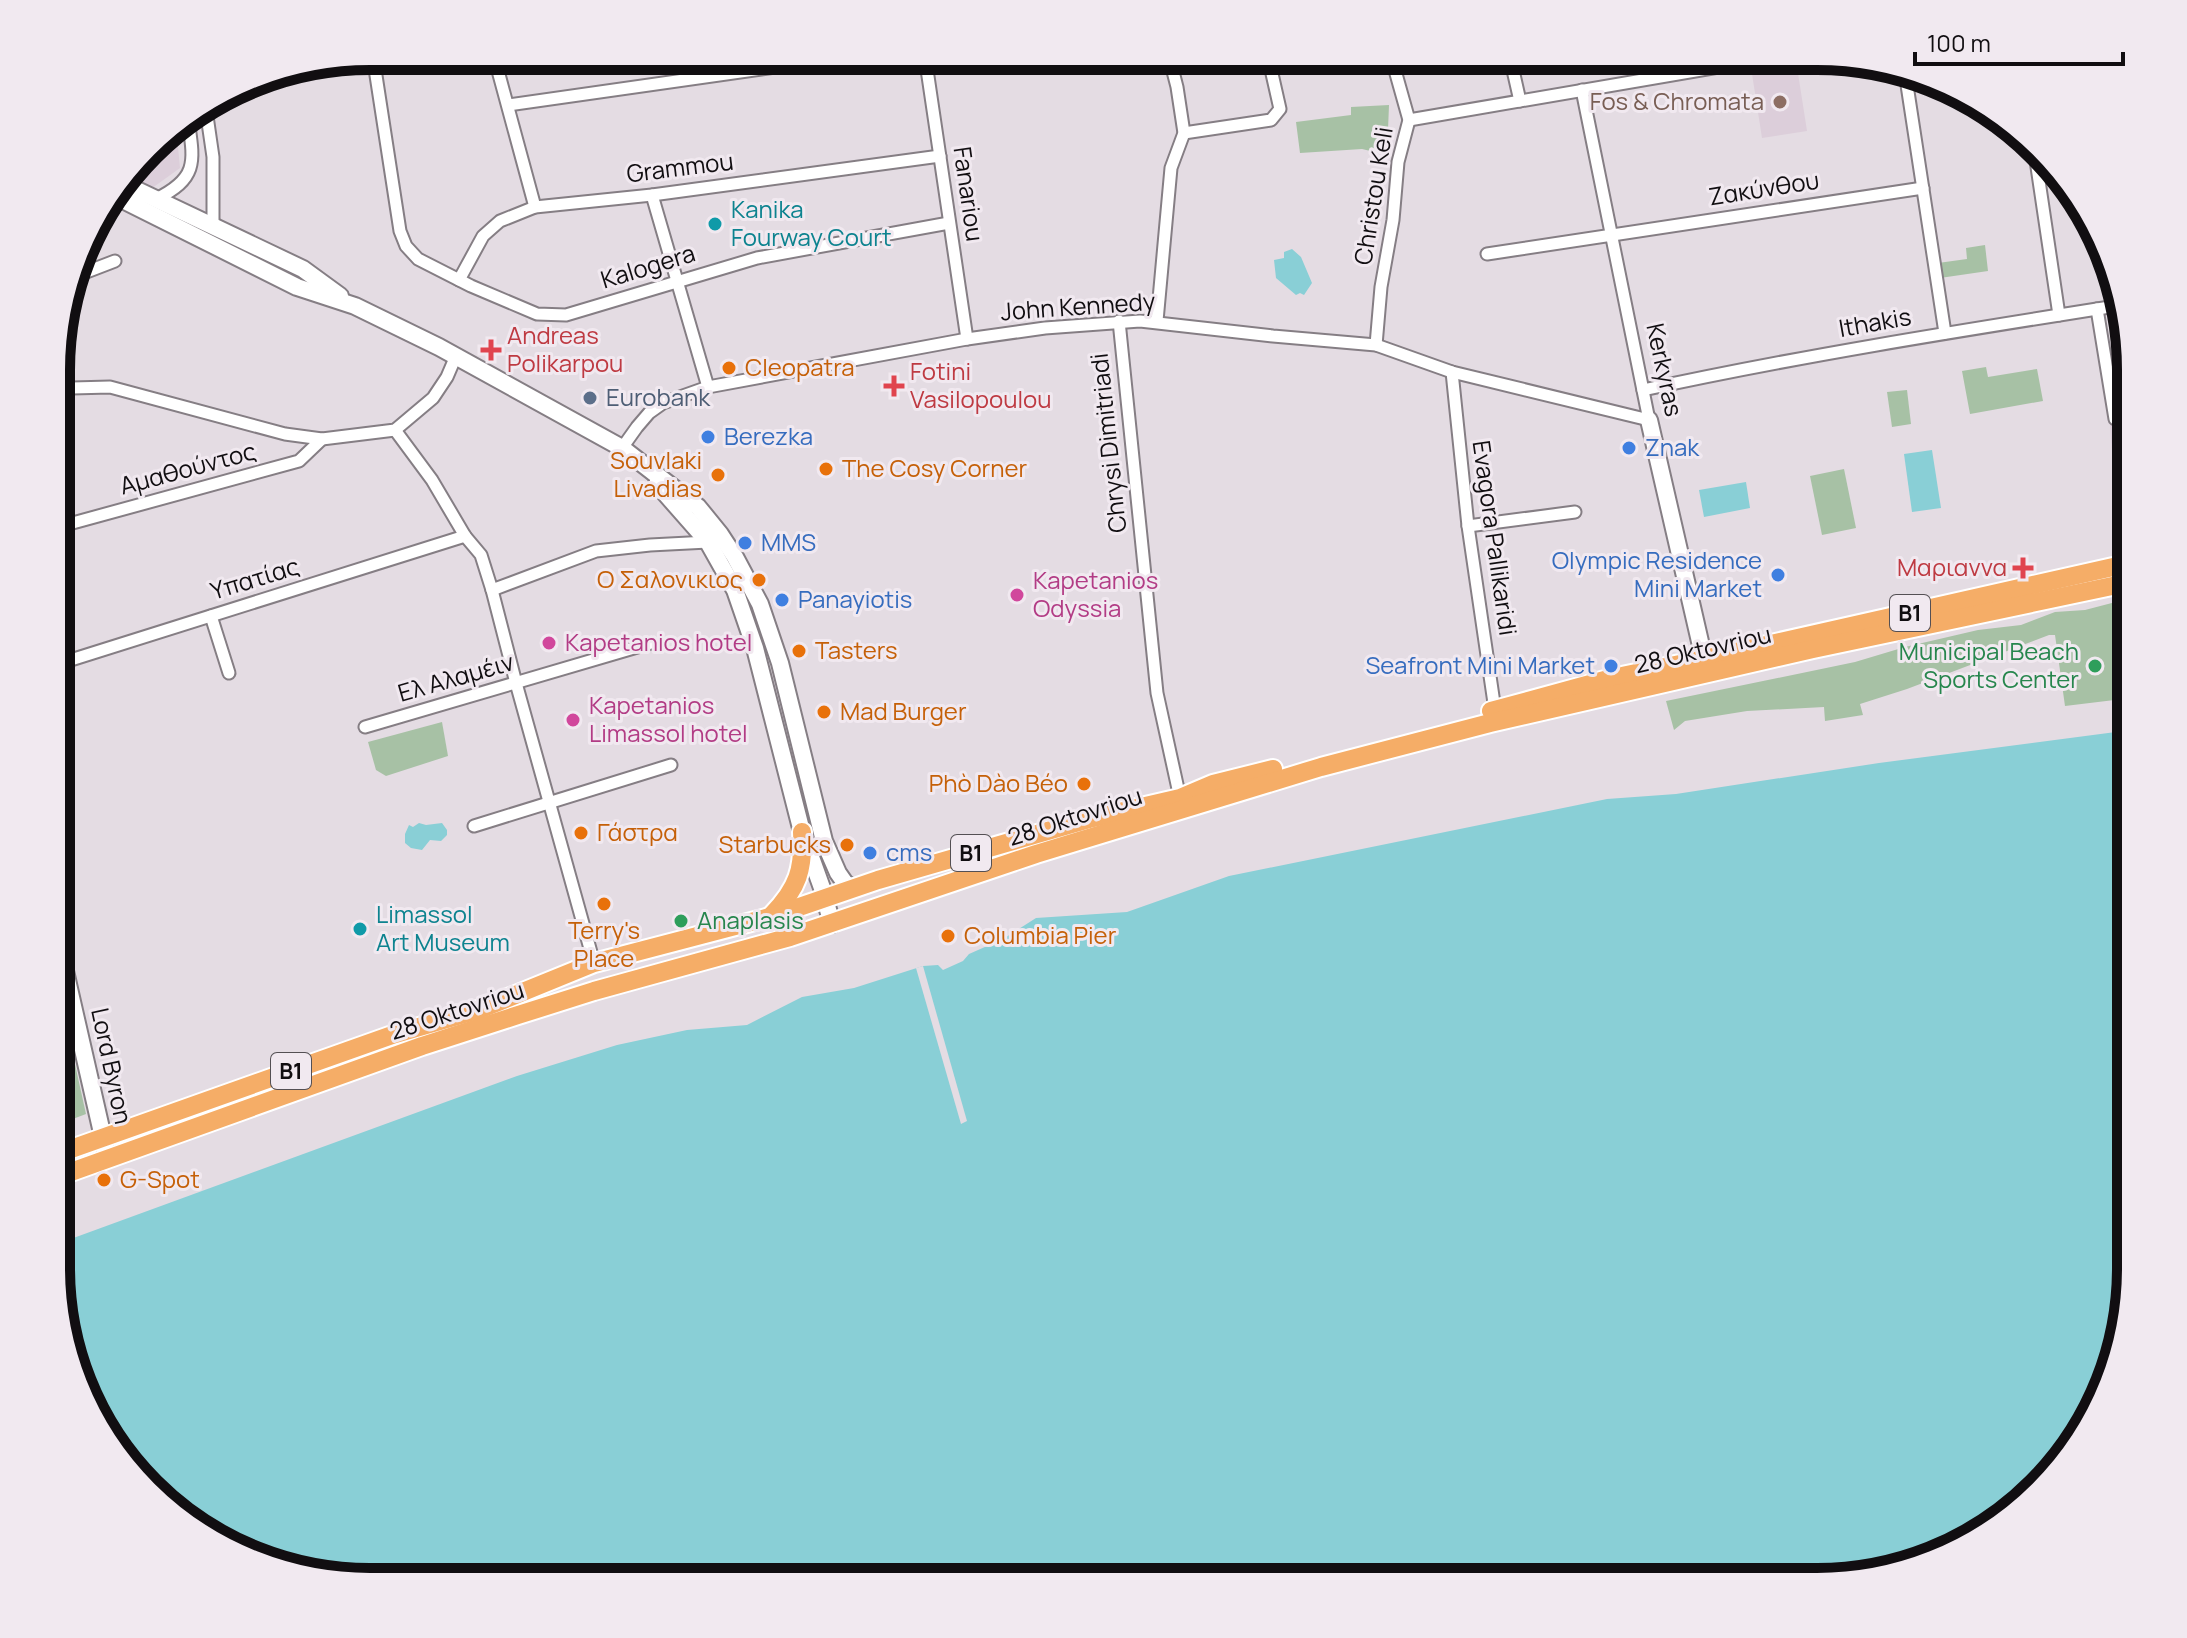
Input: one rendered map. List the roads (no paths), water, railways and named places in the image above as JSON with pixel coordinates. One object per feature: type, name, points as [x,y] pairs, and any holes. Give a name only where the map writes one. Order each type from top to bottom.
[{"type":"main road","points":[[132,188],[303,269],[355,306]]},
{"type":"main road","points":[[122,200],[297,287],[355,306],[456,356],[622,448],[698,507],[720,534],[760,604],[776,649],[824,841],[838,873],[854,889]]},
{"type":"main road","name":"Kerkyras","points":[[1649,420],[1704,659]]},
{"type":"main road","points":[[622,448],[670,496],[708,542],[735,590],[747,624],[802,832],[832,924]]},
{"type":"main road","name":"28 Oktovriou","points":[[70,1149],[395,1034],[481,1009],[594,963],[770,917],[878,880],[1089,819],[1180,798],[1213,784],[1612,678],[2117,566]]},
{"type":"main road","name":"28 Oktovriou","points":[[70,1172],[504,1019],[790,937],[1050,849],[1278,780],[1490,723],[2117,585]]},
{"type":"main road","points":[[770,917],[786,901],[796,883],[803,854],[802,832]]},
{"type":"main road","name":"Lord Byron","points":[[70,994],[108,1159]]},
{"type":"street","name":"Kalogera","points":[[375,70],[400,231],[406,246],[418,259],[537,314],[566,315],[757,258],[949,223]]},
{"type":"street","points":[[498,70],[535,207]]},
{"type":"street","points":[[508,105],[754,70]]},
{"type":"street","name":"Fanariou","points":[[927,70],[967,339]]},
{"type":"street","points":[[1157,321],[1171,168],[1184,133],[1173,70]]},
{"type":"street","points":[[1184,133],[1271,120],[1280,109],[1271,70]]},
{"type":"street","name":"Christou Keli","points":[[1376,345],[1398,162],[1409,120],[1395,70]]},
{"type":"street","points":[[1513,70],[1520,101]]},
{"type":"street","points":[[1409,120],[1700,70]]},
{"type":"street","points":[[1907,84],[1945,333]]},
{"type":"street","name":"Kerkyras","points":[[1582,90],[1649,420]]},
{"type":"street","points":[[207,118],[213,157],[213,227]]},
{"type":"street","points":[[156,199],[175,190],[189,174],[193,154],[190,130]]},
{"type":"street","name":"Grammou","points":[[459,280],[483,236],[500,221],[535,207],[652,195],[940,156]]},
{"type":"street","points":[[2037,166],[2059,315]]},
{"type":"street","name":"Ζακύνθου","points":[[1487,254],[1923,188]]},
{"type":"street","points":[[652,195],[708,387]]},
{"type":"street","points":[[86,272],[115,261]]},
{"type":"street","name":"Ithakis","points":[[1643,390],[1730,371],[2110,307]]},
{"type":"street","points":[[2097,309],[2117,419]]},
{"type":"street","name":"John Kennedy","points":[[622,448],[649,413],[663,403],[708,387],[967,339],[1119,321],[1157,321],[1376,345],[1452,372],[1649,420]]},
{"type":"street","name":"Chrysi Dimitriadi","points":[[1119,321],[1157,693],[1180,798]]},
{"type":"street","points":[[70,388],[110,387],[285,434],[322,439],[395,430],[433,398],[456,356]]},
{"type":"street","name":"Evagora Pallikaridi","points":[[1452,372],[1468,526],[1495,710]]},
{"type":"street","points":[[395,430],[432,480],[465,536],[481,555],[594,963]]},
{"type":"street","name":"Αμαθούντος","points":[[70,524],[299,461],[322,439]]},
{"type":"street","points":[[1468,526],[1575,512]]},
{"type":"street","name":"Υπατίας","points":[[70,660],[465,536]]},
{"type":"street","points":[[492,590],[596,551],[708,542]]},
{"type":"street","points":[[211,616],[229,673]]},
{"type":"street","name":"Ελ Αλαμέιν","points":[[365,727],[651,643]]},
{"type":"street","points":[[474,826],[671,765]]},
{"type":"water","points":[[1292,249],[1301,257],[1312,283],[1304,295],[1296,295],[1276,278],[1274,260],[1284,258],[1284,252]]},
{"type":"water","points":[[1932,450],[1941,508],[1912,512],[1904,454]]},
{"type":"water","points":[[1746,482],[1750,508],[1704,517],[1699,490]]},
{"type":"water","points":[[2117,732],[2117,1268],[2107,1346],[2077,1418],[2043,1466],[2015,1494],[1984,1518],[1914,1552],[1876,1562],[1817,1568],[370,1568],[330,1565],[292,1558],[237,1537],[203,1518],[172,1494],[144,1466],[120,1435],[86,1365],[73,1308],[70,1239],[517,1076],[617,1045],[687,1030],[747,1025],[802,997],[854,988],[923,966],[938,965],[943,970],[1036,918],[1127,912],[1229,876],[1607,799],[1676,794]]},
{"type":"water","points":[[419,823],[442,823],[447,835],[441,841],[430,840],[422,850],[411,848],[405,843],[405,834],[409,825],[413,827]]},
{"type":"place","name":"Fos & Chromata","points":[[1780,102]]},
{"type":"place","name":"Kanika Fourway Court","points":[[715,224]]},
{"type":"place","name":"Andreas Polikarpou","points":[[491,350]]},
{"type":"place","name":"Cleopatra","points":[[729,368]]},
{"type":"place","name":"Fotini Vasilopoulou","points":[[894,386]]},
{"type":"place","name":"Eurobank","points":[[590,398]]},
{"type":"place","name":"Berezka","points":[[708,437]]},
{"type":"place","name":"Znak","points":[[1629,448]]},
{"type":"place","name":"The Cosy Corner","points":[[826,469]]},
{"type":"place","name":"Souvlaki Livadias","points":[[718,475]]},
{"type":"place","name":"MMS","points":[[745,543]]},
{"type":"place","name":"Μαριαννα","points":[[2023,568]]},
{"type":"place","name":"Olympic Residence Mini Market","points":[[1778,575]]},
{"type":"place","name":"Ο Σαλονικιος","points":[[759,580]]},
{"type":"place","name":"Kapetanios Odyssia","points":[[1017,595]]},
{"type":"place","name":"Panayiotis","points":[[782,600]]},
{"type":"place","name":"Kapetanios hotel","points":[[549,643]]},
{"type":"place","name":"Tasters","points":[[799,651]]},
{"type":"place","name":"Seafront Mini Market","points":[[1611,666]]},
{"type":"place","name":"Municipal Beach Sports Center","points":[[2095,666]]},
{"type":"place","name":"Mad Burger","points":[[824,712]]},
{"type":"place","name":"Kapetanios Limassol hotel","points":[[573,720]]},
{"type":"place","name":"Phò Dào Béo","points":[[1084,784]]},
{"type":"place","name":"Γάστρα","points":[[581,833]]},
{"type":"place","name":"Starbucks","points":[[847,845]]},
{"type":"place","name":"cms","points":[[870,853]]},
{"type":"place","name":"Terry's Place","points":[[604,904]]},
{"type":"place","name":"Anaplasis","points":[[681,921]]},
{"type":"place","name":"Limassol Art Museum","points":[[360,929]]},
{"type":"place","name":"Columbia Pier","points":[[948,936]]},
{"type":"place","name":"G-Spot","points":[[104,1180]]}]
